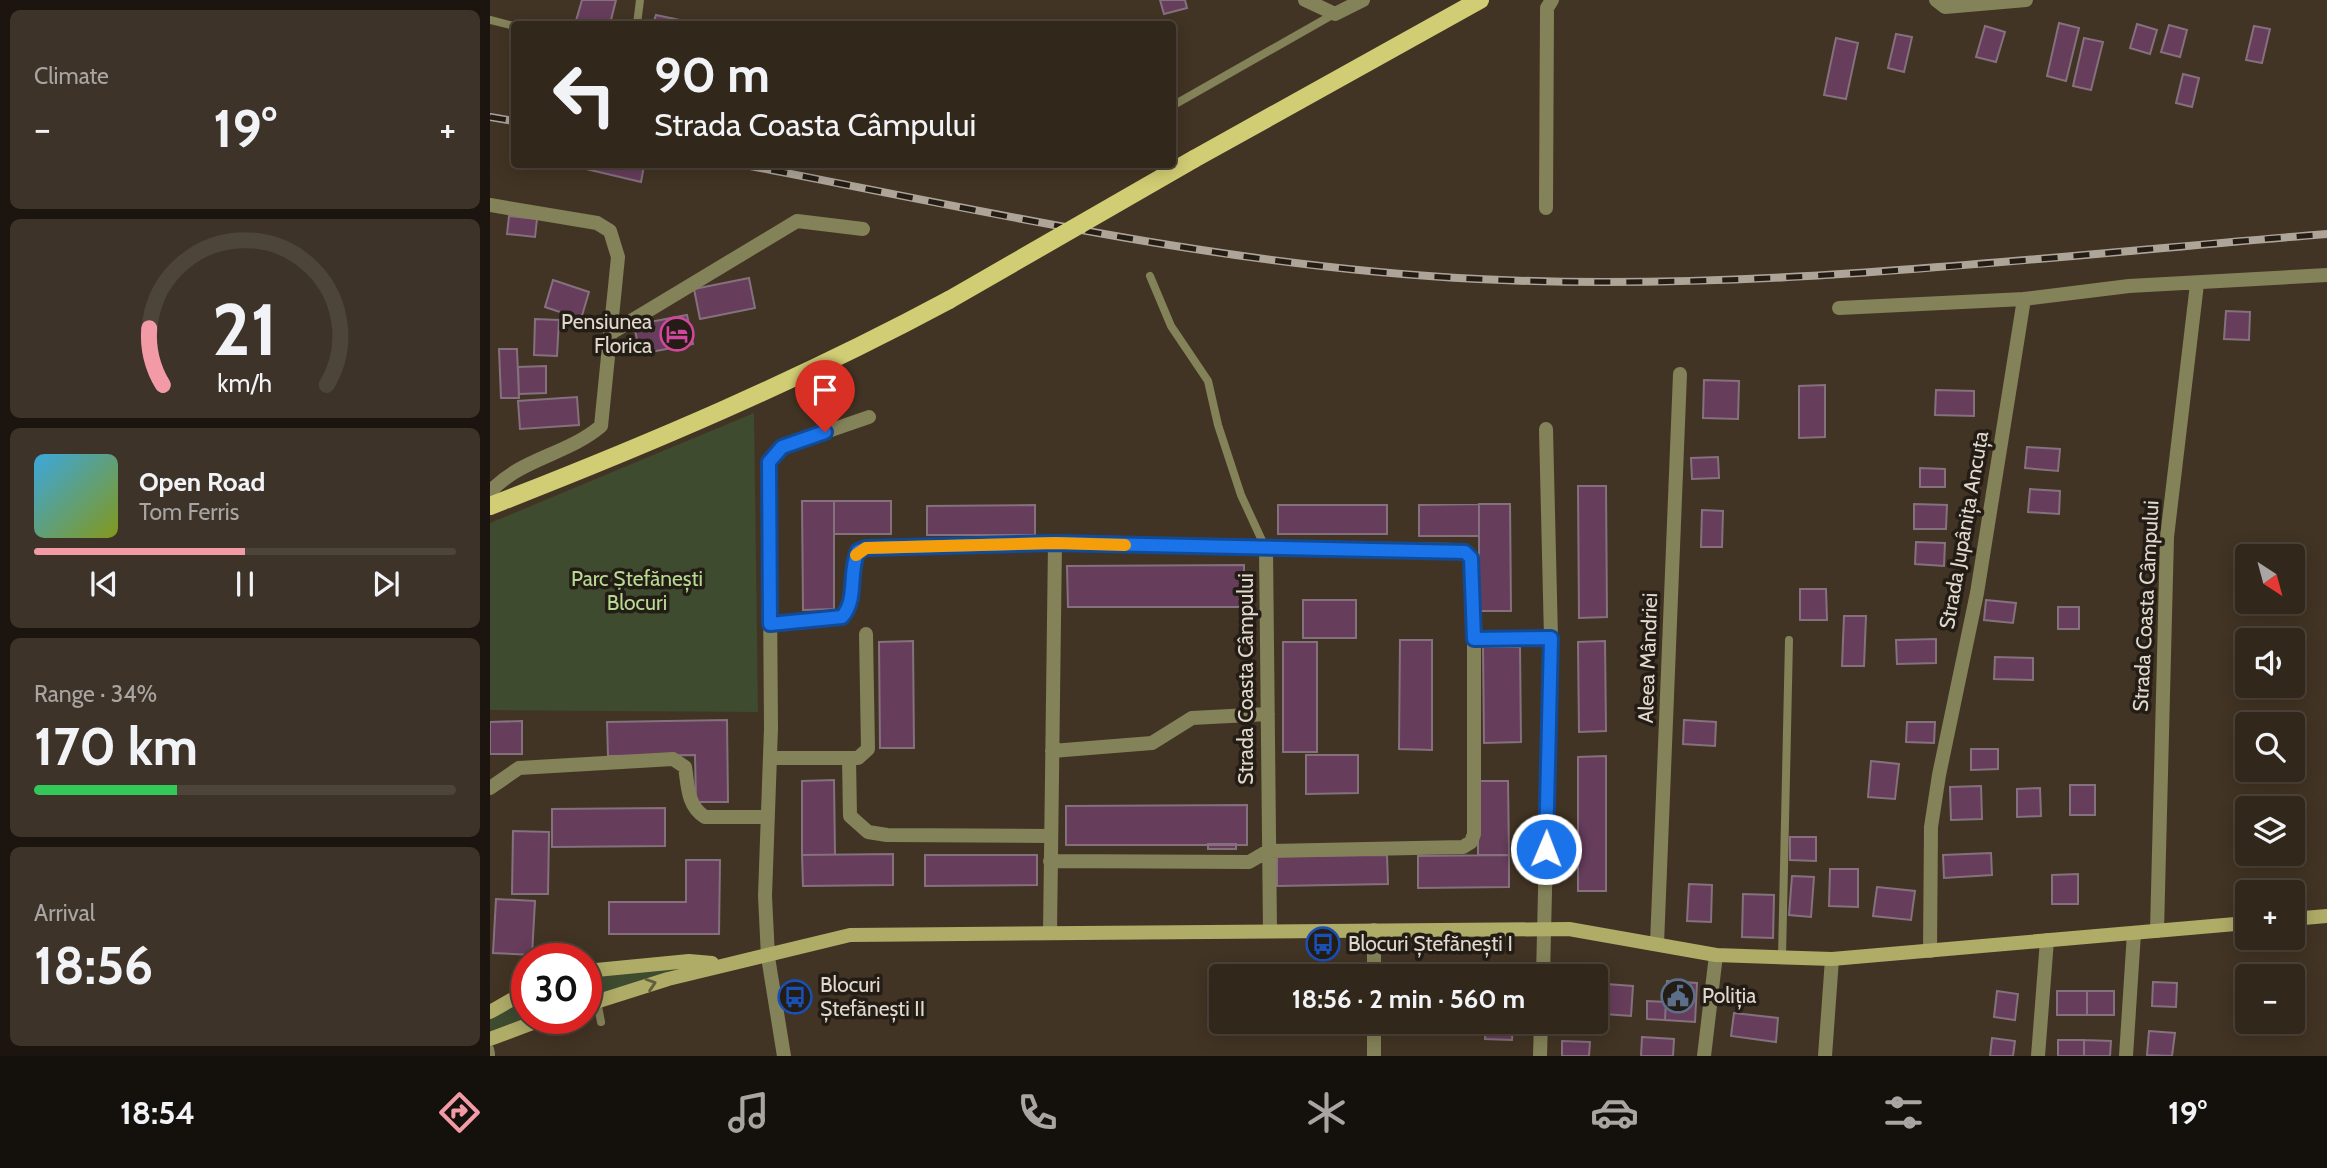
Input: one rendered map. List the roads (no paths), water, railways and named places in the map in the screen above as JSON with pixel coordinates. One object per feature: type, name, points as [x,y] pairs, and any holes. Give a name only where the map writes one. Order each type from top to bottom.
[{"type":"main road","points":[[490,506],[673,434],[774,390],[949,300],[1194,159],[1480,0]]},
{"type":"street","points":[[1305,0],[1335,14]]},
{"type":"street","points":[[1323,0],[1335,14]]},
{"type":"street","points":[[1335,14],[1363,0]]},
{"type":"street","points":[[1546,208],[1547,8],[1552,0]]},
{"type":"street","points":[[1936,0],[1945,7],[2026,0]]},
{"type":"street","points":[[490,205],[597,223],[610,231],[618,257],[601,426],[578,441],[522,465],[490,492]]},
{"type":"street","points":[[611,333],[797,220],[863,229]]},
{"type":"street","points":[[1839,308],[2024,299],[2129,286],[2327,275]]},
{"type":"street","name":"Strada Coasta Câmpului","points":[[2157,930],[2167,537],[2197,284]]},
{"type":"street","name":"Strada Jupânița Ancuța","points":[[1930,951],[1931,827],[1977,593],[2024,299]]},
{"type":"street","name":"Aleea Mândriei","points":[[1657,944],[1680,374]]},
{"type":"street","points":[[784,1056],[768,957],[765,896],[770,758],[769,462],[782,447],[869,417]]},
{"type":"street","points":[[1544,964],[1551,638],[1546,429]]},
{"type":"street","points":[[1050,933],[1055,543]]},
{"type":"street","name":"Strada Coasta Câmpului","points":[[770,624],[842,617],[850,608],[854,560],[858,551],[866,548],[1055,543],[1266,549],[1270,931]]},
{"type":"street","points":[[1050,861],[1249,862],[1268,851],[1463,846],[1471,842],[1474,834],[1474,639],[1471,558],[1465,552],[1266,549]]},
{"type":"street","points":[[770,758],[858,758],[868,749],[866,634]]},
{"type":"street","points":[[1474,639],[1551,638]]},
{"type":"street","points":[[1052,751],[1152,743],[1192,718],[1268,714]]},
{"type":"street","points":[[849,758],[850,816],[868,832],[887,835],[1050,836]]},
{"type":"street","points":[[490,788],[519,768],[673,759],[685,767],[691,803],[705,817],[768,817]]},
{"type":"street","points":[[2305,918],[2327,916]]},
{"type":"street","points":[[602,1000],[724,964],[768,957],[805,944],[850,935],[1569,929],[1716,955],[1832,959],[2235,924]]},
{"type":"street","points":[[1374,930],[1374,964]]},
{"type":"street","points":[[2126,1056],[2134,933]]},
{"type":"street","points":[[2038,1056],[2048,940]]},
{"type":"street","points":[[1704,1056],[1716,955]]},
{"type":"street","points":[[1825,1056],[1832,959]]},
{"type":"street","points":[[602,969],[689,961],[724,964]]},
{"type":"street","points":[[490,1012],[511,1000]]},
{"type":"street","points":[[490,1047],[515,1034]]},
{"type":"street","points":[[1374,1034],[1374,1056]]},
{"type":"street","points":[[1540,1056],[1541,1034]]},
{"type":"lane","points":[[637,21],[640,0]]},
{"type":"lane","points":[[1176,104],[1335,14]]},
{"type":"lane","points":[[490,20],[511,25]]},
{"type":"lane","points":[[1150,276],[1171,326],[1208,381],[1218,425],[1241,495],[1266,549]]},
{"type":"lane","points":[[1783,957],[1789,640]]},
{"type":"railway","points":[[490,117],[511,120]]},
{"type":"railway","points":[[760,168],[1015,218],[1199,250],[1385,273],[1478,279],[1584,282],[1796,277],[2009,262],[2327,234]]},
{"type":"place","name":"Pensiunea Florica","points":[[677,334]]},
{"type":"place","name":"Blocuri Ștefănești I","points":[[1323,944]]},
{"type":"place","name":"Poliția","points":[[1678,996]]},
{"type":"place","name":"Blocuri Ștefănești II","points":[[795,997]]},
{"type":"park label","name":"Parc Ștefănești Blocuri","points":[[637,591]]}]
